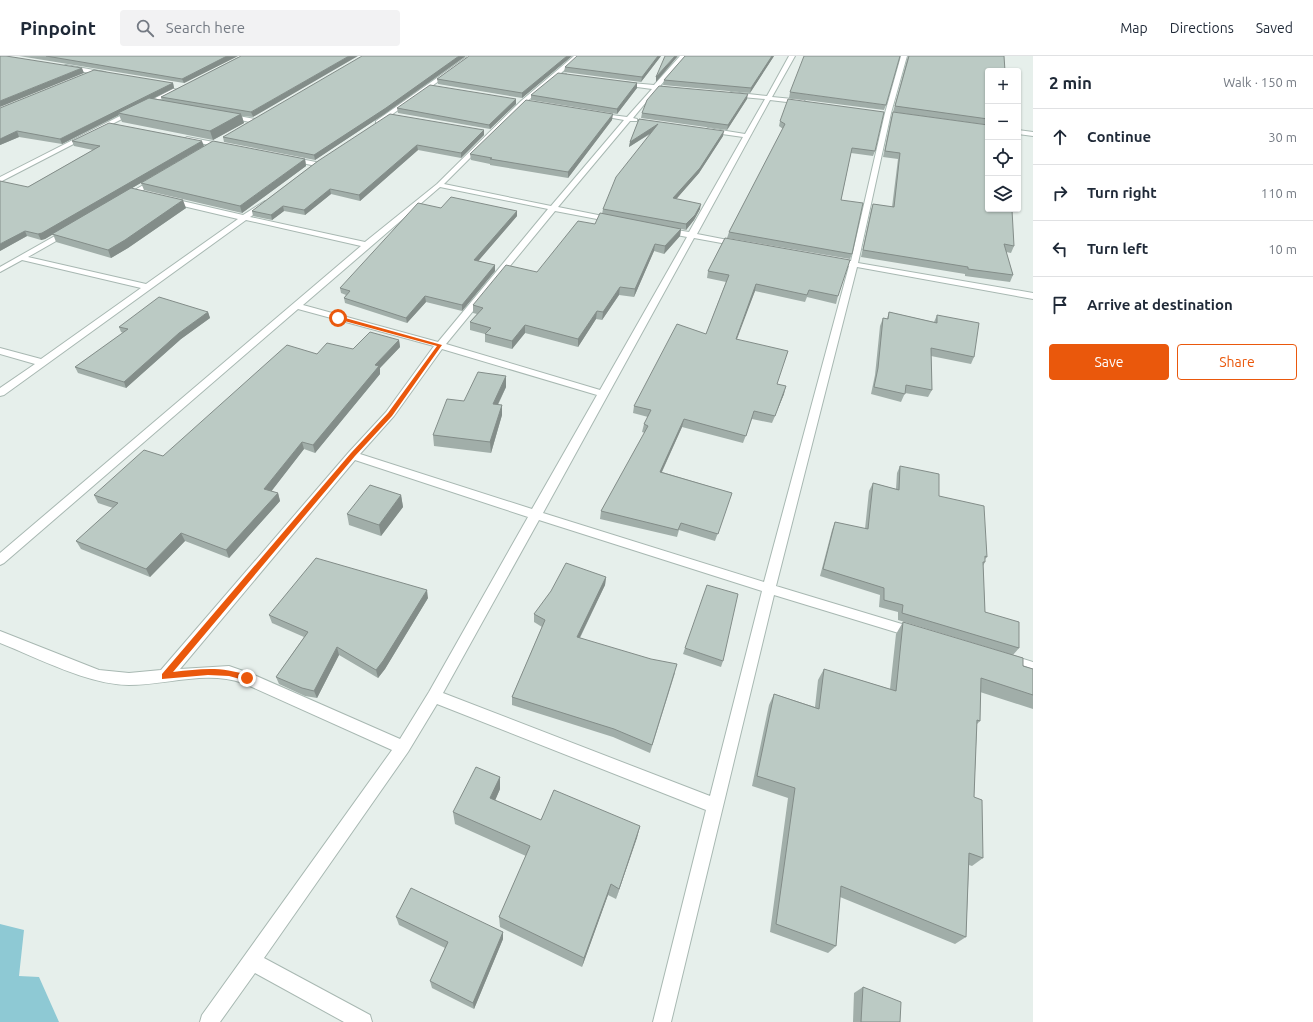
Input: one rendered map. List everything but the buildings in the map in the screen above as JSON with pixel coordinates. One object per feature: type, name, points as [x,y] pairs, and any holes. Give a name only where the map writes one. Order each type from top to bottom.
[{"type":"street","points":[[369,128],[432,87],[469,56]]},
{"type":"street","points":[[0,560],[439,185],[488,132],[577,56]]},
{"type":"street","points":[[164,677],[353,455],[390,414],[440,345],[683,56]]},
{"type":"street","points":[[209,1022],[403,747],[434,696],[792,56]]},
{"type":"street","points":[[662,1022],[769,590],[854,264],[888,113],[904,56]]},
{"type":"street","points":[[58,66],[109,74]]},
{"type":"street","points":[[80,78],[94,72]]},
{"type":"street","points":[[556,74],[571,76]]},
{"type":"street","points":[[618,82],[671,88]]},
{"type":"street","points":[[2,178],[183,86],[168,84]]},
{"type":"street","points":[[724,94],[809,103]]},
{"type":"street","points":[[150,103],[158,104]]},
{"type":"street","points":[[591,113],[644,121]]},
{"type":"street","points":[[218,114],[255,121]]},
{"type":"street","points":[[389,115],[396,116]]},
{"type":"street","points":[[242,129],[262,117]]},
{"type":"street","points":[[110,124],[117,126]]},
{"type":"street","points":[[702,130],[748,136]]},
{"type":"street","points":[[1021,132],[1033,134]]},
{"type":"street","points":[[177,137],[230,148]]},
{"type":"street","points":[[208,148],[228,137]]},
{"type":"street","points":[[284,158],[316,164]]},
{"type":"street","points":[[310,168],[322,160]]},
{"type":"street","points":[[121,200],[161,176]]},
{"type":"street","points":[[439,185],[623,222]]},
{"type":"street","points":[[134,192],[149,195]]},
{"type":"street","points":[[164,199],[367,245]]},
{"type":"street","points":[[0,393],[268,200]]},
{"type":"street","points":[[0,270],[75,227]]},
{"type":"street","points":[[654,228],[746,245]]},
{"type":"street","points":[[22,258],[148,287]]},
{"type":"street","points":[[839,262],[1033,296]]},
{"type":"street","points":[[297,306],[440,345],[604,394]]},
{"type":"street","points":[[0,351],[42,363]]},
{"type":"street","points":[[353,455],[536,516],[769,590],[928,636]]},
{"type":"street","points":[[0,637],[78,670],[98,676],[129,679],[208,672],[229,672],[247,678],[403,747]]},
{"type":"street","points":[[995,656],[1033,668]]},
{"type":"street","points":[[434,696],[715,806]]},
{"type":"street","points":[[252,962],[363,1022]]},
{"type":"water","points":[[0,924],[24,930],[19,976],[39,977],[59,1022],[0,1022]]},
{"type":"route","points":[[247,678],[229,672],[208,672],[164,677],[353,455],[390,414],[440,345],[338,318]]}]
